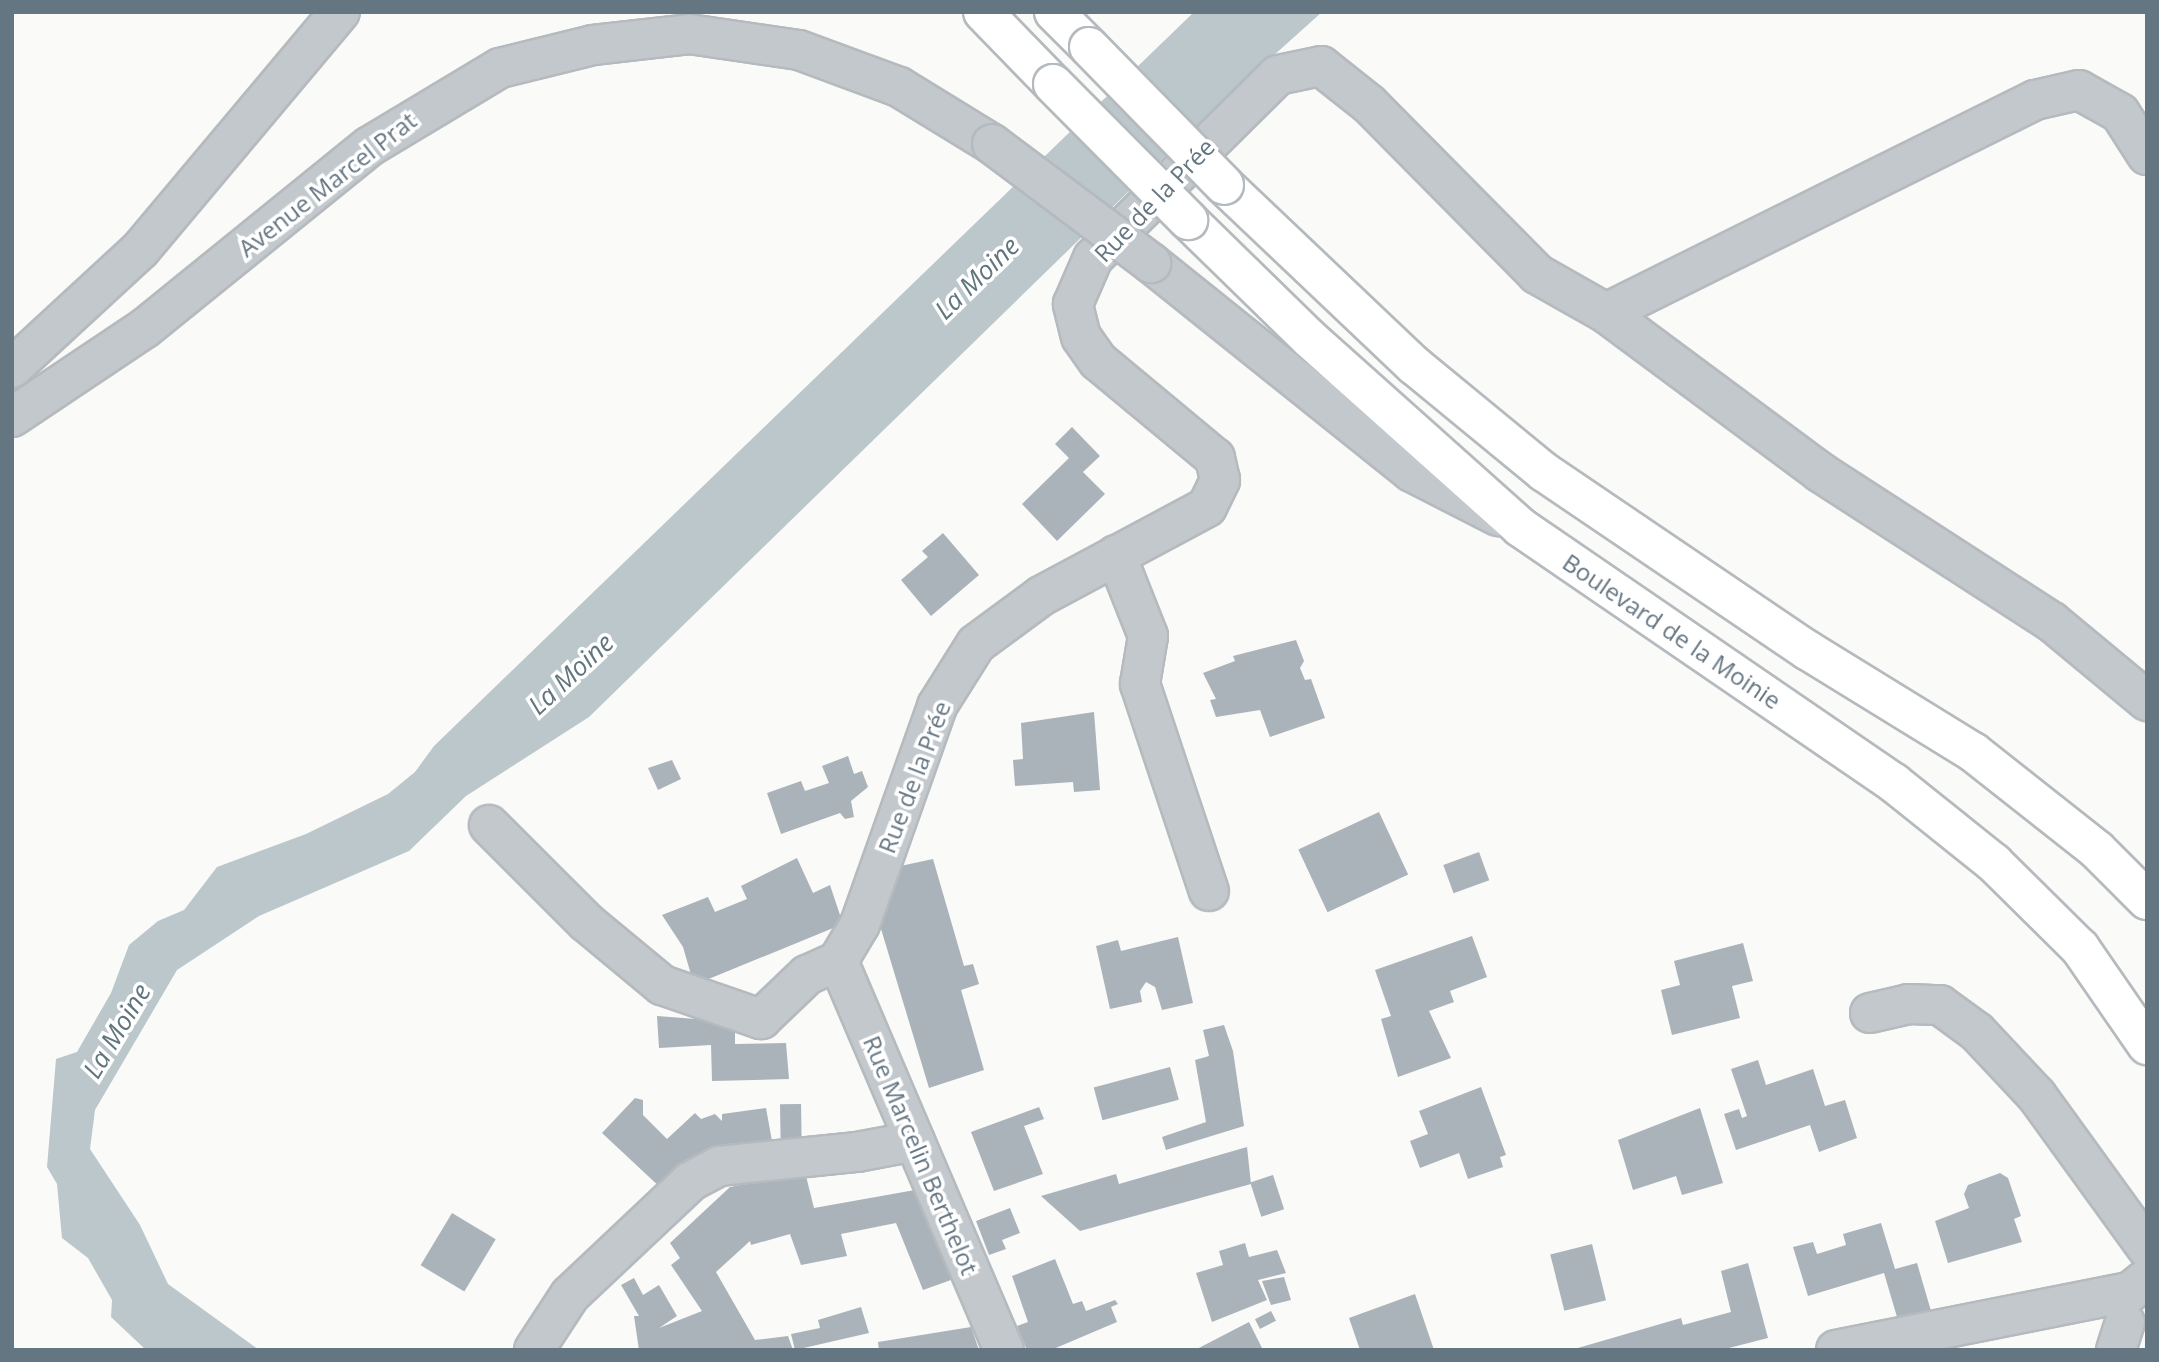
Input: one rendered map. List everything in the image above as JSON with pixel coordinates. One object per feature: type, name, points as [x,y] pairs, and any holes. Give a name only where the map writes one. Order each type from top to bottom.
[{"type":"main road","name":"Boulevard de la Moinie","points":[[983,12],[1188,220],[1310,339],[1520,527],[1894,783],[1994,863],[2080,948],[2147,1045]]},
{"type":"main road","points":[[1055,12],[1224,185],[1415,366],[1544,472],[1807,650],[1973,752],[2097,850],[2147,900]]},
{"type":"street","points":[[12,368],[140,250],[340,12]]},
{"type":"street","name":"Avenue Marcel Prat","points":[[12,417],[145,328],[370,146],[500,68],[593,45],[689,34],[799,50],[899,87],[992,144],[1151,262],[1412,472],[1520,527]]},
{"type":"street","name":"Rue de la Prée","points":[[838,961],[860,924],[920,766],[937,706],[976,644],[1041,596],[1207,507],[1220,480],[1215,458],[1098,361],[1081,337],[1073,304],[1093,258],[1278,75],[1321,66],[1369,104],[1537,274],[1606,313]]},
{"type":"street","points":[[2147,155],[2120,113],[2079,90],[2035,100],[1606,313],[1820,471],[2052,622],[2147,701]]},
{"type":"street","points":[[1116,555],[1148,636],[1140,684],[1209,891]]},
{"type":"street","points":[[489,825],[586,922],[662,985],[761,1019],[807,975],[838,961]]},
{"type":"street","name":"Rue Marcelin Berthelot","points":[[838,961],[1004,1350]]},
{"type":"street","points":[[1870,1013],[1908,1004],[1940,1005],[1977,1032],[2037,1096],[2147,1248]]},
{"type":"street","points":[[534,1350],[570,1295],[691,1181],[709,1171],[915,1141]]},
{"type":"street","points":[[1836,1350],[2130,1292],[2147,1278]]},
{"type":"water","name":"La Moine","points":[[1194,12],[1322,12],[1205,117],[589,717],[466,796],[409,851],[259,916],[177,970],[95,1110],[90,1149],[140,1225],[168,1284],[259,1350],[146,1350],[111,1317],[112,1300],[88,1258],[62,1238],[57,1184],[47,1167],[56,1059],[77,1052],[111,993],[129,945],[158,921],[184,910],[217,867],[306,834],[388,794],[415,772],[434,746]]},
{"type":"building","points":[[1072,427],[1100,456],[1083,472],[1105,494],[1057,541],[1022,504],[1069,458],[1055,444]]},
{"type":"building","points":[[943,533],[979,575],[931,616],[901,580],[928,557],[922,551]]},
{"type":"building","points":[[1296,640],[1304,661],[1300,668],[1305,680],[1311,679],[1325,718],[1270,737],[1260,710],[1216,717],[1210,700],[1216,699],[1203,673],[1235,661],[1233,656]]},
{"type":"building","points":[[1094,712],[1100,790],[1074,792],[1073,782],[1015,786],[1013,760],[1023,759],[1021,723]]},
{"type":"building","points":[[848,756],[854,774],[862,771],[868,787],[851,801],[854,817],[845,819],[840,813],[781,834],[767,793],[801,781],[805,791],[829,783],[822,766]]},
{"type":"building","points":[[672,760],[681,779],[658,790],[648,768]]},
{"type":"building","points":[[1379,812],[1408,875],[1327,912],[1298,850]]},
{"type":"building","points":[[1479,852],[1489,880],[1454,893],[1443,865]]},
{"type":"building","points":[[797,858],[813,893],[830,885],[843,924],[694,985],[683,947],[662,915],[708,897],[715,912],[747,899],[741,886]]},
{"type":"building","points":[[933,859],[964,966],[973,964],[979,984],[961,990],[984,1070],[929,1088],[875,909],[891,868]]},
{"type":"building","points":[[1472,936],[1487,977],[1450,991],[1454,1002],[1429,1011],[1451,1058],[1398,1077],[1381,1019],[1391,1016],[1375,970]]},
{"type":"building","points":[[1178,937],[1193,1003],[1162,1010],[1155,987],[1146,982],[1140,991],[1142,1002],[1110,1009],[1096,946],[1118,940],[1121,951]]},
{"type":"building","points":[[1743,943],[1753,981],[1732,986],[1740,1018],[1672,1035],[1661,990],[1680,985],[1674,961]]},
{"type":"building","points":[[657,1016],[735,1022],[735,1044],[786,1043],[789,1079],[712,1081],[711,1045],[659,1048]]},
{"type":"building","points":[[1224,1025],[1233,1051],[1244,1126],[1166,1150],[1162,1137],[1206,1122],[1195,1060],[1209,1056],[1203,1030]]},
{"type":"building","points":[[1758,1060],[1766,1085],[1813,1069],[1825,1106],[1845,1100],[1857,1138],[1819,1152],[1810,1125],[1736,1150],[1724,1114],[1739,1109],[1742,1118],[1747,1116],[1731,1069]]},
{"type":"building","points":[[1170,1067],[1179,1100],[1102,1120],[1094,1087]]},
{"type":"building","points":[[1481,1087],[1506,1155],[1500,1157],[1503,1167],[1468,1179],[1459,1153],[1420,1168],[1410,1141],[1428,1134],[1419,1111]]},
{"type":"building","points":[[635,1098],[643,1100],[643,1115],[667,1139],[695,1113],[701,1119],[715,1114],[722,1121],[722,1114],[766,1108],[772,1141],[702,1152],[663,1190],[602,1133]]},
{"type":"building","points":[[780,1104],[801,1104],[802,1145],[781,1145]]},
{"type":"building","points":[[1039,1107],[1044,1119],[1024,1126],[1043,1174],[994,1191],[971,1132]]},
{"type":"building","points":[[1700,1108],[1723,1183],[1682,1195],[1676,1176],[1633,1190],[1618,1140]]},
{"type":"building","points":[[1247,1147],[1251,1184],[1080,1231],[1041,1196],[1116,1174],[1119,1184]]},
{"type":"building","points":[[805,1172],[814,1208],[915,1190],[951,1280],[923,1290],[896,1223],[841,1234],[847,1256],[801,1265],[790,1234],[751,1245],[750,1241],[716,1272],[755,1340],[788,1336],[793,1350],[639,1350],[634,1316],[639,1316],[621,1285],[634,1278],[643,1295],[659,1285],[677,1316],[659,1328],[702,1311],[671,1265],[680,1258],[670,1243],[730,1187]]},
{"type":"building","points":[[2000,1173],[2008,1178],[2021,1216],[2014,1219],[2022,1242],[1948,1263],[1935,1221],[1969,1208],[1964,1194],[1968,1185]]},
{"type":"building","points":[[1273,1175],[1284,1209],[1261,1217],[1250,1182]]},
{"type":"building","points":[[1010,1208],[1020,1233],[1002,1240],[1006,1249],[989,1255],[976,1221]]},
{"type":"building","points":[[452,1213],[496,1239],[464,1292],[421,1265]]},
{"type":"building","points":[[1881,1223],[1895,1269],[1917,1263],[1931,1311],[1897,1317],[1884,1273],[1808,1296],[1793,1247],[1813,1242],[1817,1254],[1846,1245],[1843,1234]]},
{"type":"building","points":[[1245,1243],[1249,1257],[1277,1250],[1286,1273],[1258,1280],[1267,1300],[1212,1322],[1196,1273],[1223,1265],[1219,1251]]},
{"type":"building","points":[[1592,1244],[1606,1300],[1564,1311],[1550,1254]]},
{"type":"building","points":[[1055,1259],[1073,1304],[1082,1301],[1086,1311],[1115,1300],[1118,1304],[1111,1307],[1117,1322],[1051,1350],[1027,1350],[1017,1326],[1028,1322],[1012,1276]]},
{"type":"building","points":[[1748,1263],[1768,1338],[1721,1350],[1571,1350],[1681,1318],[1683,1325],[1731,1312],[1721,1271]]},
{"type":"building","points":[[1284,1277],[1291,1300],[1271,1305],[1262,1281]]},
{"type":"building","points":[[1415,1294],[1434,1350],[1360,1350],[1349,1318]]},
{"type":"building","points":[[861,1307],[869,1333],[795,1350],[791,1334],[820,1328],[818,1320]]},
{"type":"building","points":[[1271,1311],[1276,1321],[1260,1329],[1255,1319]]},
{"type":"building","points":[[1249,1322],[1263,1350],[1195,1350],[1220,1337]]},
{"type":"building","points":[[971,1327],[979,1350],[879,1350],[878,1342]]}]
